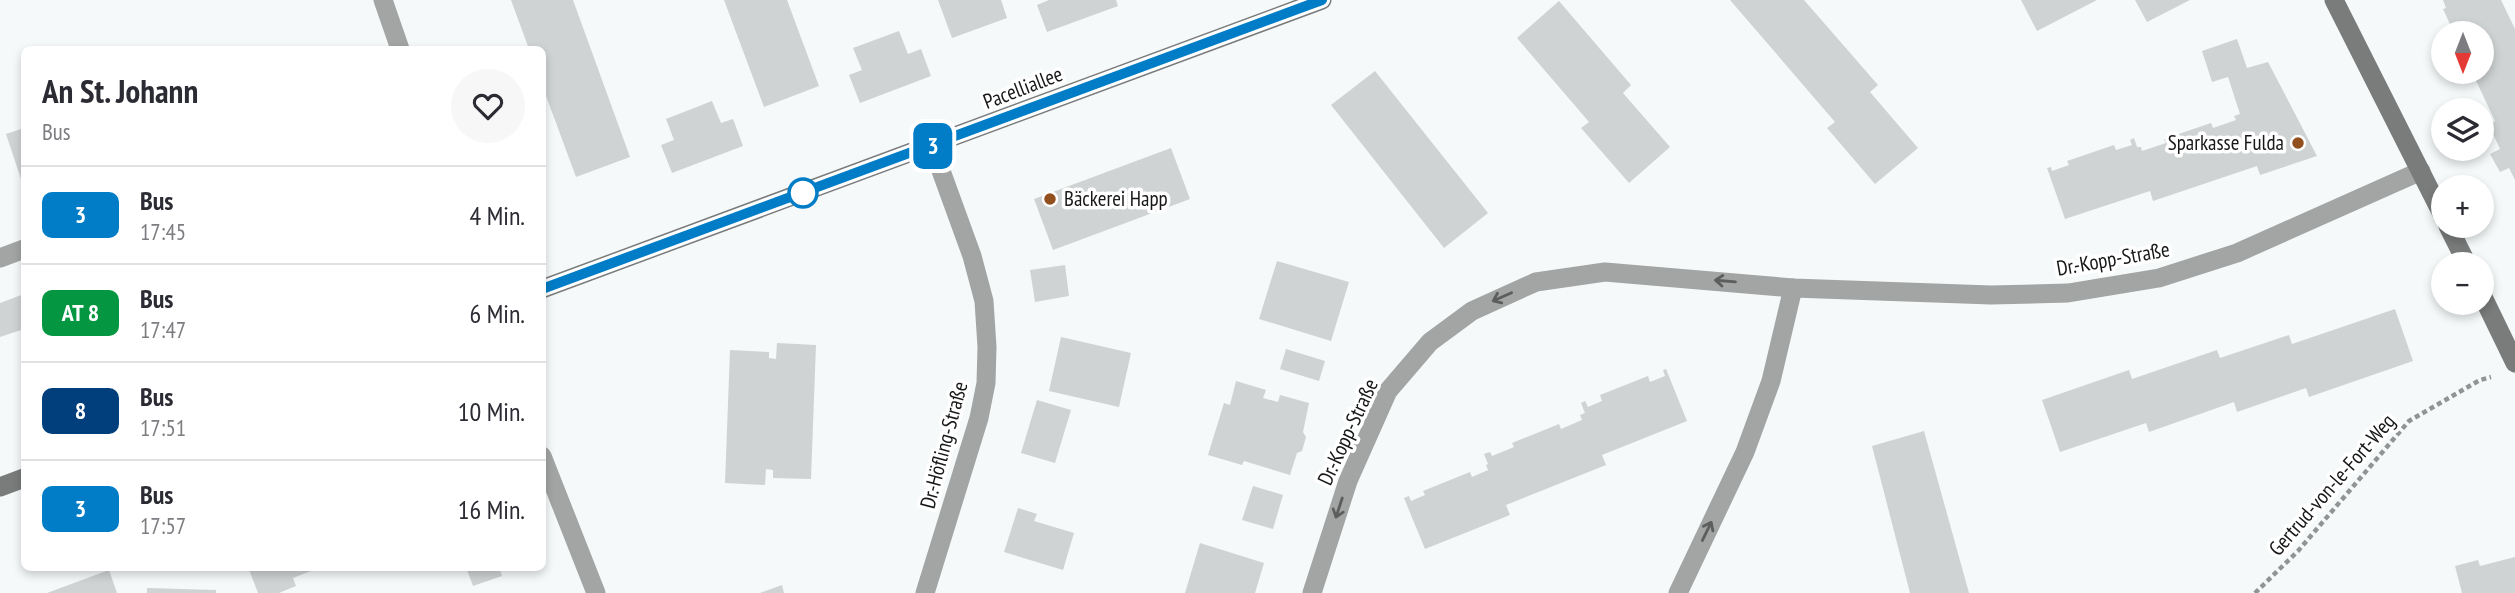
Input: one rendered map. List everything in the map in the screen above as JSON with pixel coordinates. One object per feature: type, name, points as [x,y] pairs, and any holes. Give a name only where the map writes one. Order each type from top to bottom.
[{"type":"main road","name":"Pacelliallee","points":[[546,288],[1322,0]]},
{"type":"main road","points":[[2334,0],[2431,191]]},
{"type":"main road","points":[[2489,315],[2509,369]]},
{"type":"main road","points":[[0,487],[21,479]]},
{"type":"street","points":[[383,0],[399,46]]},
{"type":"street","name":"Dr.-Höfling-Straße","points":[[925,593],[979,418],[986,383],[987,347],[984,301],[972,256],[932,146]]},
{"type":"street","name":"Dr.-Kopp-Straße","points":[[1311,593],[1348,481],[1388,391],[1430,342],[1472,311],[1536,282],[1605,272],[1793,288],[1991,295],[2068,293],[2159,278],[2237,253],[2421,171]]},
{"type":"street","points":[[0,258],[21,250]]},
{"type":"street","points":[[1678,593],[1745,452],[1771,381],[1793,288]]},
{"type":"street","points":[[546,466],[596,593]]},
{"type":"path","name":"Gertrud-von-le-Fort-Weg","points":[[2255,593],[2298,551],[2409,421],[2480,380],[2509,369]]},
{"type":"building","points":[[511,0],[573,0],[630,157],[576,177],[546,96],[546,46],[528,46]]},
{"type":"building","points":[[724,0],[787,0],[819,86],[764,107]]},
{"type":"building","points":[[938,0],[1001,0],[1007,18],[952,38]]},
{"type":"building","points":[[1049,0],[1116,0],[1118,6],[1047,32],[1037,5]]},
{"type":"building","points":[[1730,0],[1804,0],[1878,85],[1870,92],[1918,148],[1875,184],[1827,128],[1835,122]]},
{"type":"building","points":[[2021,0],[2097,0],[2037,31]]},
{"type":"building","points":[[2135,0],[2190,0],[2147,22]]},
{"type":"building","points":[[2443,0],[2501,0],[2515,29],[2515,180],[2509,168],[2500,172],[2494,161],[2494,152],[2500,149],[2494,136],[2494,98],[2484,98],[2478,84],[2494,84],[2494,21],[2448,21],[2443,9],[2446,8]]},
{"type":"building","points":[[1559,1],[1631,85],[1623,93],[1670,147],[1629,183],[1581,128],[1589,122],[1517,38]]},
{"type":"building","points":[[899,31],[908,54],[921,49],[931,76],[860,103],[849,75],[862,70],[853,48]]},
{"type":"building","points":[[2237,39],[2247,68],[2268,62],[2317,156],[2260,175],[2257,166],[2153,201],[2150,191],[2065,219],[2047,168],[2051,167],[2052,171],[2069,165],[2067,161],[2114,145],[2116,150],[2132,145],[2130,140],[2134,138],[2137,147],[2141,147],[2142,151],[2166,143],[2164,139],[2211,123],[2213,128],[2236,120],[2234,116],[2240,114],[2228,77],[2212,82],[2202,51]]},
{"type":"building","points":[[1375,71],[1488,213],[1444,248],[1331,105]]},
{"type":"building","points":[[712,101],[721,123],[733,119],[743,146],[672,173],[661,145],[674,140],[666,119]]},
{"type":"building","points":[[21,129],[21,179],[6,134]]},
{"type":"building","points":[[1171,148],[1190,199],[1053,250],[1034,199]]},
{"type":"building","points":[[1277,261],[1349,282],[1331,341],[1259,319]]},
{"type":"building","points":[[1065,265],[1069,296],[1035,302],[1030,270]]},
{"type":"building","points":[[21,295],[21,330],[0,337],[0,303]]},
{"type":"building","points":[[2395,309],[2413,361],[2309,397],[2306,388],[2237,412],[2234,402],[2149,432],[2146,423],[2060,452],[2042,400],[2129,370],[2132,379],[2217,350],[2220,358],[2289,335],[2292,344]]},
{"type":"building","points":[[1061,337],[1131,353],[1119,407],[1049,391]]},
{"type":"building","points":[[777,343],[816,345],[811,479],[773,478],[773,470],[766,469],[765,485],[725,483],[730,350],[769,352],[769,358],[776,359]]},
{"type":"building","points":[[1286,349],[1325,361],[1319,381],[1280,369]]},
{"type":"building","points":[[1666,369],[1687,421],[1602,455],[1606,465],[1506,505],[1510,515],[1425,549],[1404,498],[1409,496],[1411,501],[1425,495],[1423,491],[1470,472],[1472,477],[1488,470],[1484,454],[1490,452],[1492,456],[1514,447],[1512,443],[1559,424],[1561,429],[1582,420],[1580,415],[1585,413],[1581,403],[1585,401],[1588,407],[1602,401],[1600,395],[1648,376],[1650,382],[1665,376],[1663,370]]},
{"type":"building","points":[[1236,381],[1266,390],[1263,398],[1278,402],[1280,395],[1309,403],[1303,432],[1306,437],[1290,475],[1244,461],[1242,465],[1208,455],[1224,403],[1230,405]]},
{"type":"building","points":[[1037,400],[1071,410],[1055,463],[1021,453]]},
{"type":"building","points":[[1924,431],[1969,593],[1910,593],[1872,446]]},
{"type":"building","points":[[1253,486],[1283,495],[1273,529],[1242,520]]},
{"type":"building","points":[[1018,508],[1037,514],[1034,521],[1074,533],[1063,570],[1004,552]]},
{"type":"building","points":[[1200,543],[1264,563],[1255,593],[1185,593]]},
{"type":"building","points":[[2515,557],[2515,593],[2462,593],[2455,566],[2478,560],[2480,566]]},
{"type":"building","points":[[109,571],[117,593],[47,593]]},
{"type":"building","points":[[250,571],[311,571],[293,578],[296,586],[279,593],[258,593]]},
{"type":"building","points":[[467,571],[500,571],[502,576],[473,586]]},
{"type":"building","points":[[782,585],[784,593],[760,593]]},
{"type":"building","points":[[147,588],[216,590],[216,593],[147,593]]},
{"type":"bus line","name":"3","points":[[546,288],[1322,0]]},
{"type":"place","name":"Sparkasse Fulda","points":[[2298,143]]},
{"type":"place","name":"Bäckerei Happ","points":[[1050,199]]}]
